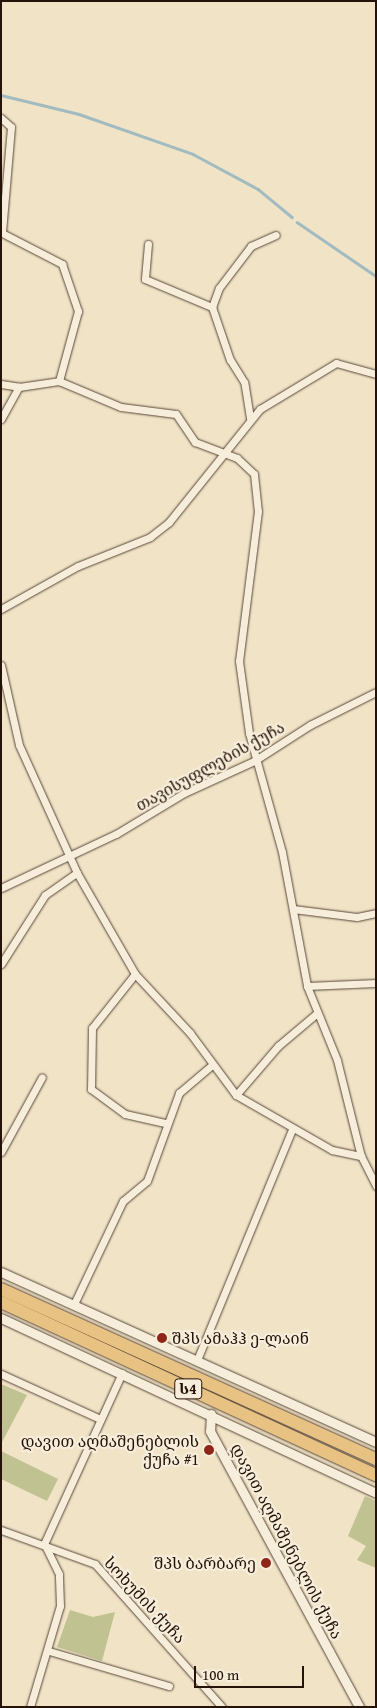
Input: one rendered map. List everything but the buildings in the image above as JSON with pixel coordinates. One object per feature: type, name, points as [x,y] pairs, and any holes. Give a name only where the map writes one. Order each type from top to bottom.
[{"type":"highway","name":"ს4","points":[[1,1289],[376,1459]]},
{"type":"highway","name":"ს4","points":[[1,1302],[376,1474]]},
{"type":"street","points":[[1,118],[11,126],[2,233],[62,264],[78,311],[59,381]]},
{"type":"street","points":[[250,418],[244,382],[230,360],[212,307],[219,288],[251,246],[276,236]]},
{"type":"street","points":[[148,244],[145,279],[212,307]]},
{"type":"street","points":[[1,609],[78,566],[150,537],[169,522],[250,418],[336,363],[376,374]]},
{"type":"street","points":[[1,384],[18,387],[59,381],[120,407],[176,414],[195,442],[246,465],[257,482],[258,511],[239,660],[254,761],[282,852],[307,986],[316,1014],[337,1060],[361,1156],[376,1186]]},
{"type":"street","points":[[1,419],[18,387]]},
{"type":"street","points":[[1,665],[20,744],[77,873],[135,974],[190,1033],[236,1095],[292,1129],[332,1150],[361,1156]]},
{"type":"street","name":"თავისუფლების ქუჩა","points":[[1,888],[70,856],[212,778],[254,761],[310,725],[376,692]]},
{"type":"street","points":[[1,964],[45,895],[77,873]]},
{"type":"street","points":[[292,909],[357,917],[376,914]]},
{"type":"street","points":[[135,974],[92,1028],[91,1089],[125,1114],[165,1123]]},
{"type":"street","points":[[307,986],[376,983]]},
{"type":"street","points":[[236,1095],[278,1046],[316,1014]]},
{"type":"street","points":[[74,1304],[123,1201],[146,1181],[165,1123],[178,1094],[212,1065]]},
{"type":"street","points":[[1,1152],[42,1077]]},
{"type":"street","points":[[197,1360],[292,1129]]},
{"type":"street","points":[[1,1272],[376,1442]]},
{"type":"street","points":[[1,1318],[376,1492]]},
{"type":"street","points":[[30,1707],[50,1651],[61,1590],[59,1574],[44,1544],[122,1373]]},
{"type":"street","points":[[1,1374],[100,1419]]},
{"type":"street","name":"დავით აღმაშენებლის ქუჩა","points":[[211,1414],[210,1431],[359,1707]]},
{"type":"street","name":"სოხუმის ქუჩა","points":[[1,1530],[44,1544],[104,1572],[222,1707]]},
{"type":"street","points":[[50,1651],[169,1686]]},
{"type":"green space","points":[[1,1384],[27,1395],[1,1444]]},
{"type":"green space","points":[[1,1451],[58,1479],[47,1501],[1,1479]]},
{"type":"green space","points":[[365,1496],[376,1501],[376,1568],[357,1560],[366,1546],[348,1536]]},
{"type":"green space","points":[[70,1610],[93,1617],[115,1612],[102,1661],[57,1647]]},
{"type":"waterway","points":[[1,95],[79,114],[193,154],[258,189],[292,217]]},
{"type":"waterway","points":[[297,222],[376,276]]},
{"type":"place","name":"შპს ამაჰჰ ე-ლაინ","points":[[162,1338]]},
{"type":"place","name":"დავით აღმაშენებლის ქუჩა #1","points":[[209,1450]]},
{"type":"place","name":"შპს ბარბარე","points":[[266,1563]]}]
